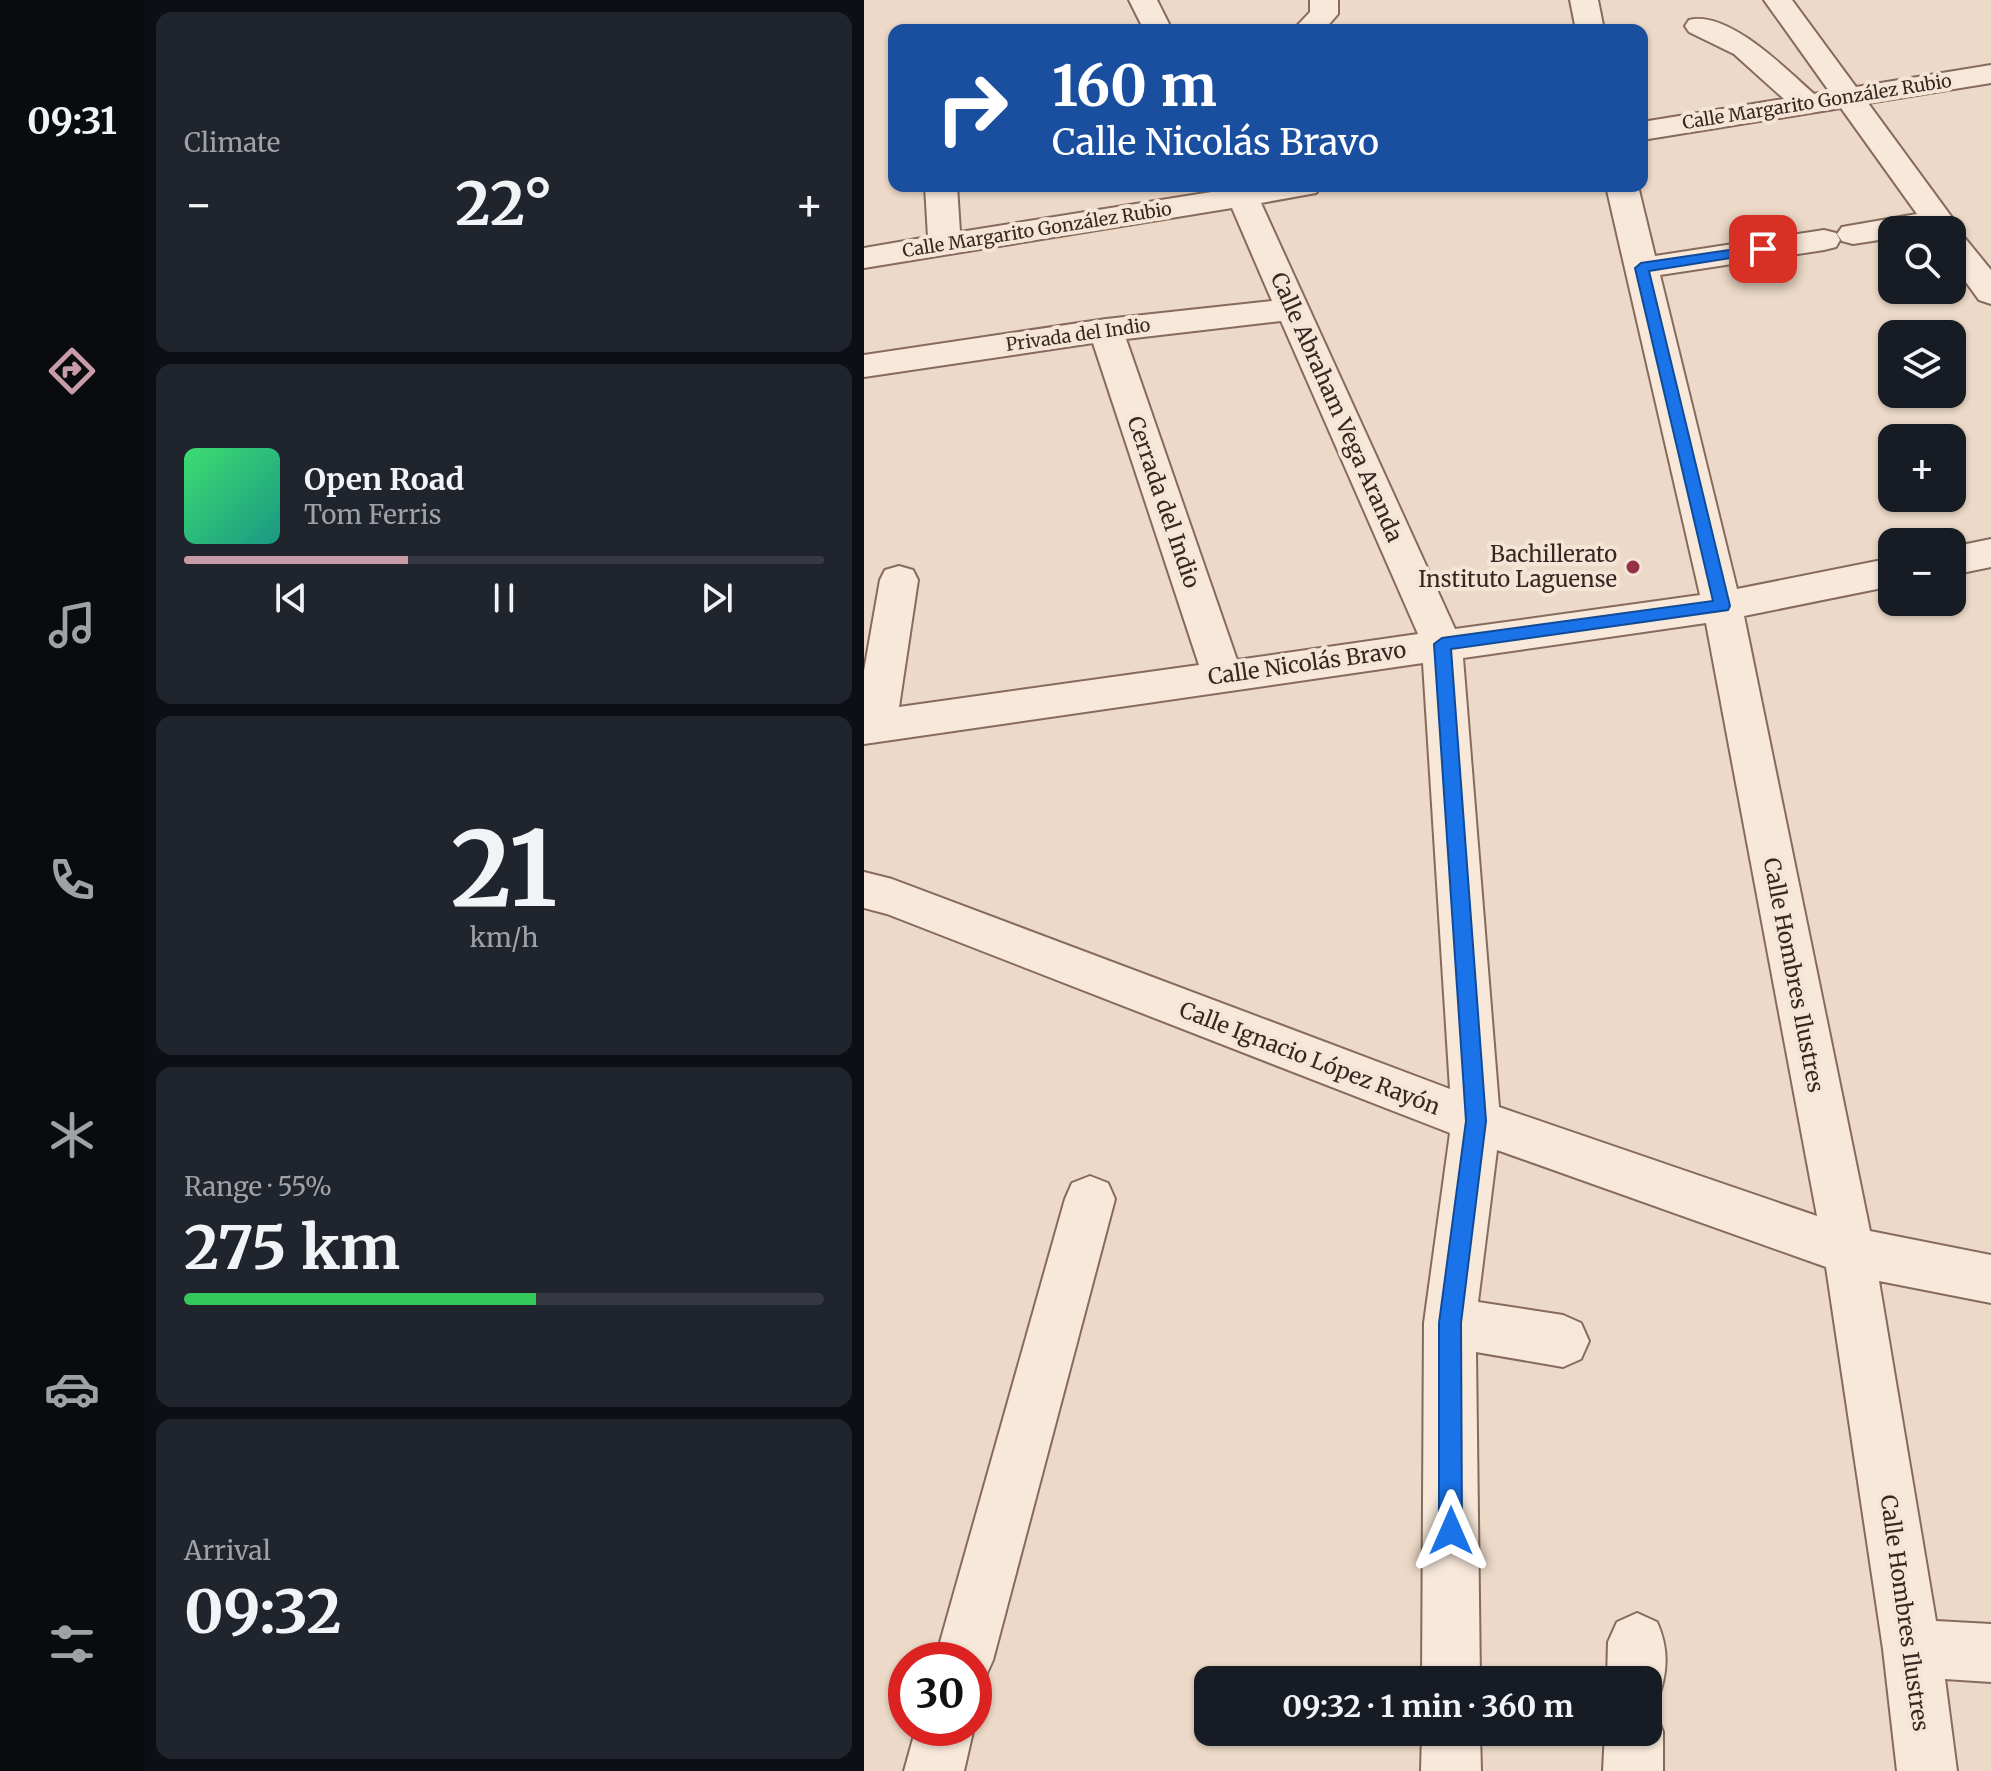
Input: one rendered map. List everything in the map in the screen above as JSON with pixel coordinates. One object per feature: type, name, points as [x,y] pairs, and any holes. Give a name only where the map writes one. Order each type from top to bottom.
[{"type":"street","points":[[1143,0],[1155,24]]},
{"type":"street","points":[[1313,24],[1324,14],[1324,0]]},
{"type":"street","points":[[1584,0],[1589,24]]},
{"type":"street","points":[[1778,0],[1935,216]]},
{"type":"street","points":[[1699,26],[1744,48],[1808,104]]},
{"type":"street","name":"Calle Margarito González Rubio","points":[[1648,130],[1991,74]]},
{"type":"street","points":[[941,192],[945,244]]},
{"type":"street","name":"Calle Margarito González Rubio","points":[[864,258],[945,244],[1149,198],[1228,192]]},
{"type":"street","name":"Calle Abraham Vega Aranda","points":[[1241,192],[1442,644],[1476,1121],[1450,1323],[1451,1666]]},
{"type":"street","name":"Calle Hombres Ilustres","points":[[1623,192],[1722,606],[1849,1251],[1912,1649],[1927,1771]]},
{"type":"street","points":[[1641,268],[1838,237],[1878,234]]},
{"type":"street","points":[[1966,259],[1991,293]]},
{"type":"street","name":"Privada del Indio","points":[[864,366],[1106,330],[1293,309]]},
{"type":"street","name":"Cerrada del Indio","points":[[1106,330],[1222,675]]},
{"type":"street","points":[[1966,558],[1991,553]]},
{"type":"street","name":"Calle Nicolás Bravo","points":[[869,728],[1222,675],[1722,606],[1878,575]]},
{"type":"street","points":[[869,728],[899,580]]},
{"type":"street","name":"Calle Ignacio López Rayón","points":[[864,890],[892,897],[1476,1121],[1849,1251],[1991,1279]]},
{"type":"street","points":[[969,1642],[1090,1199]]},
{"type":"street","points":[[1450,1323],[1563,1341]]},
{"type":"street","points":[[1912,1649],[1991,1653]]},
{"type":"street","points":[[934,1771],[940,1746]]},
{"type":"street","points":[[1451,1746],[1451,1771]]},
{"type":"street","points":[[1633,1771],[1634,1746]]},
{"type":"place","name":"Bachillerato Instituto Laguense","points":[[1633,567]]},
{"type":"route","points":[[1451,1531],[1450,1323],[1476,1121],[1442,644],[1722,606],[1641,268],[1763,249]]}]
